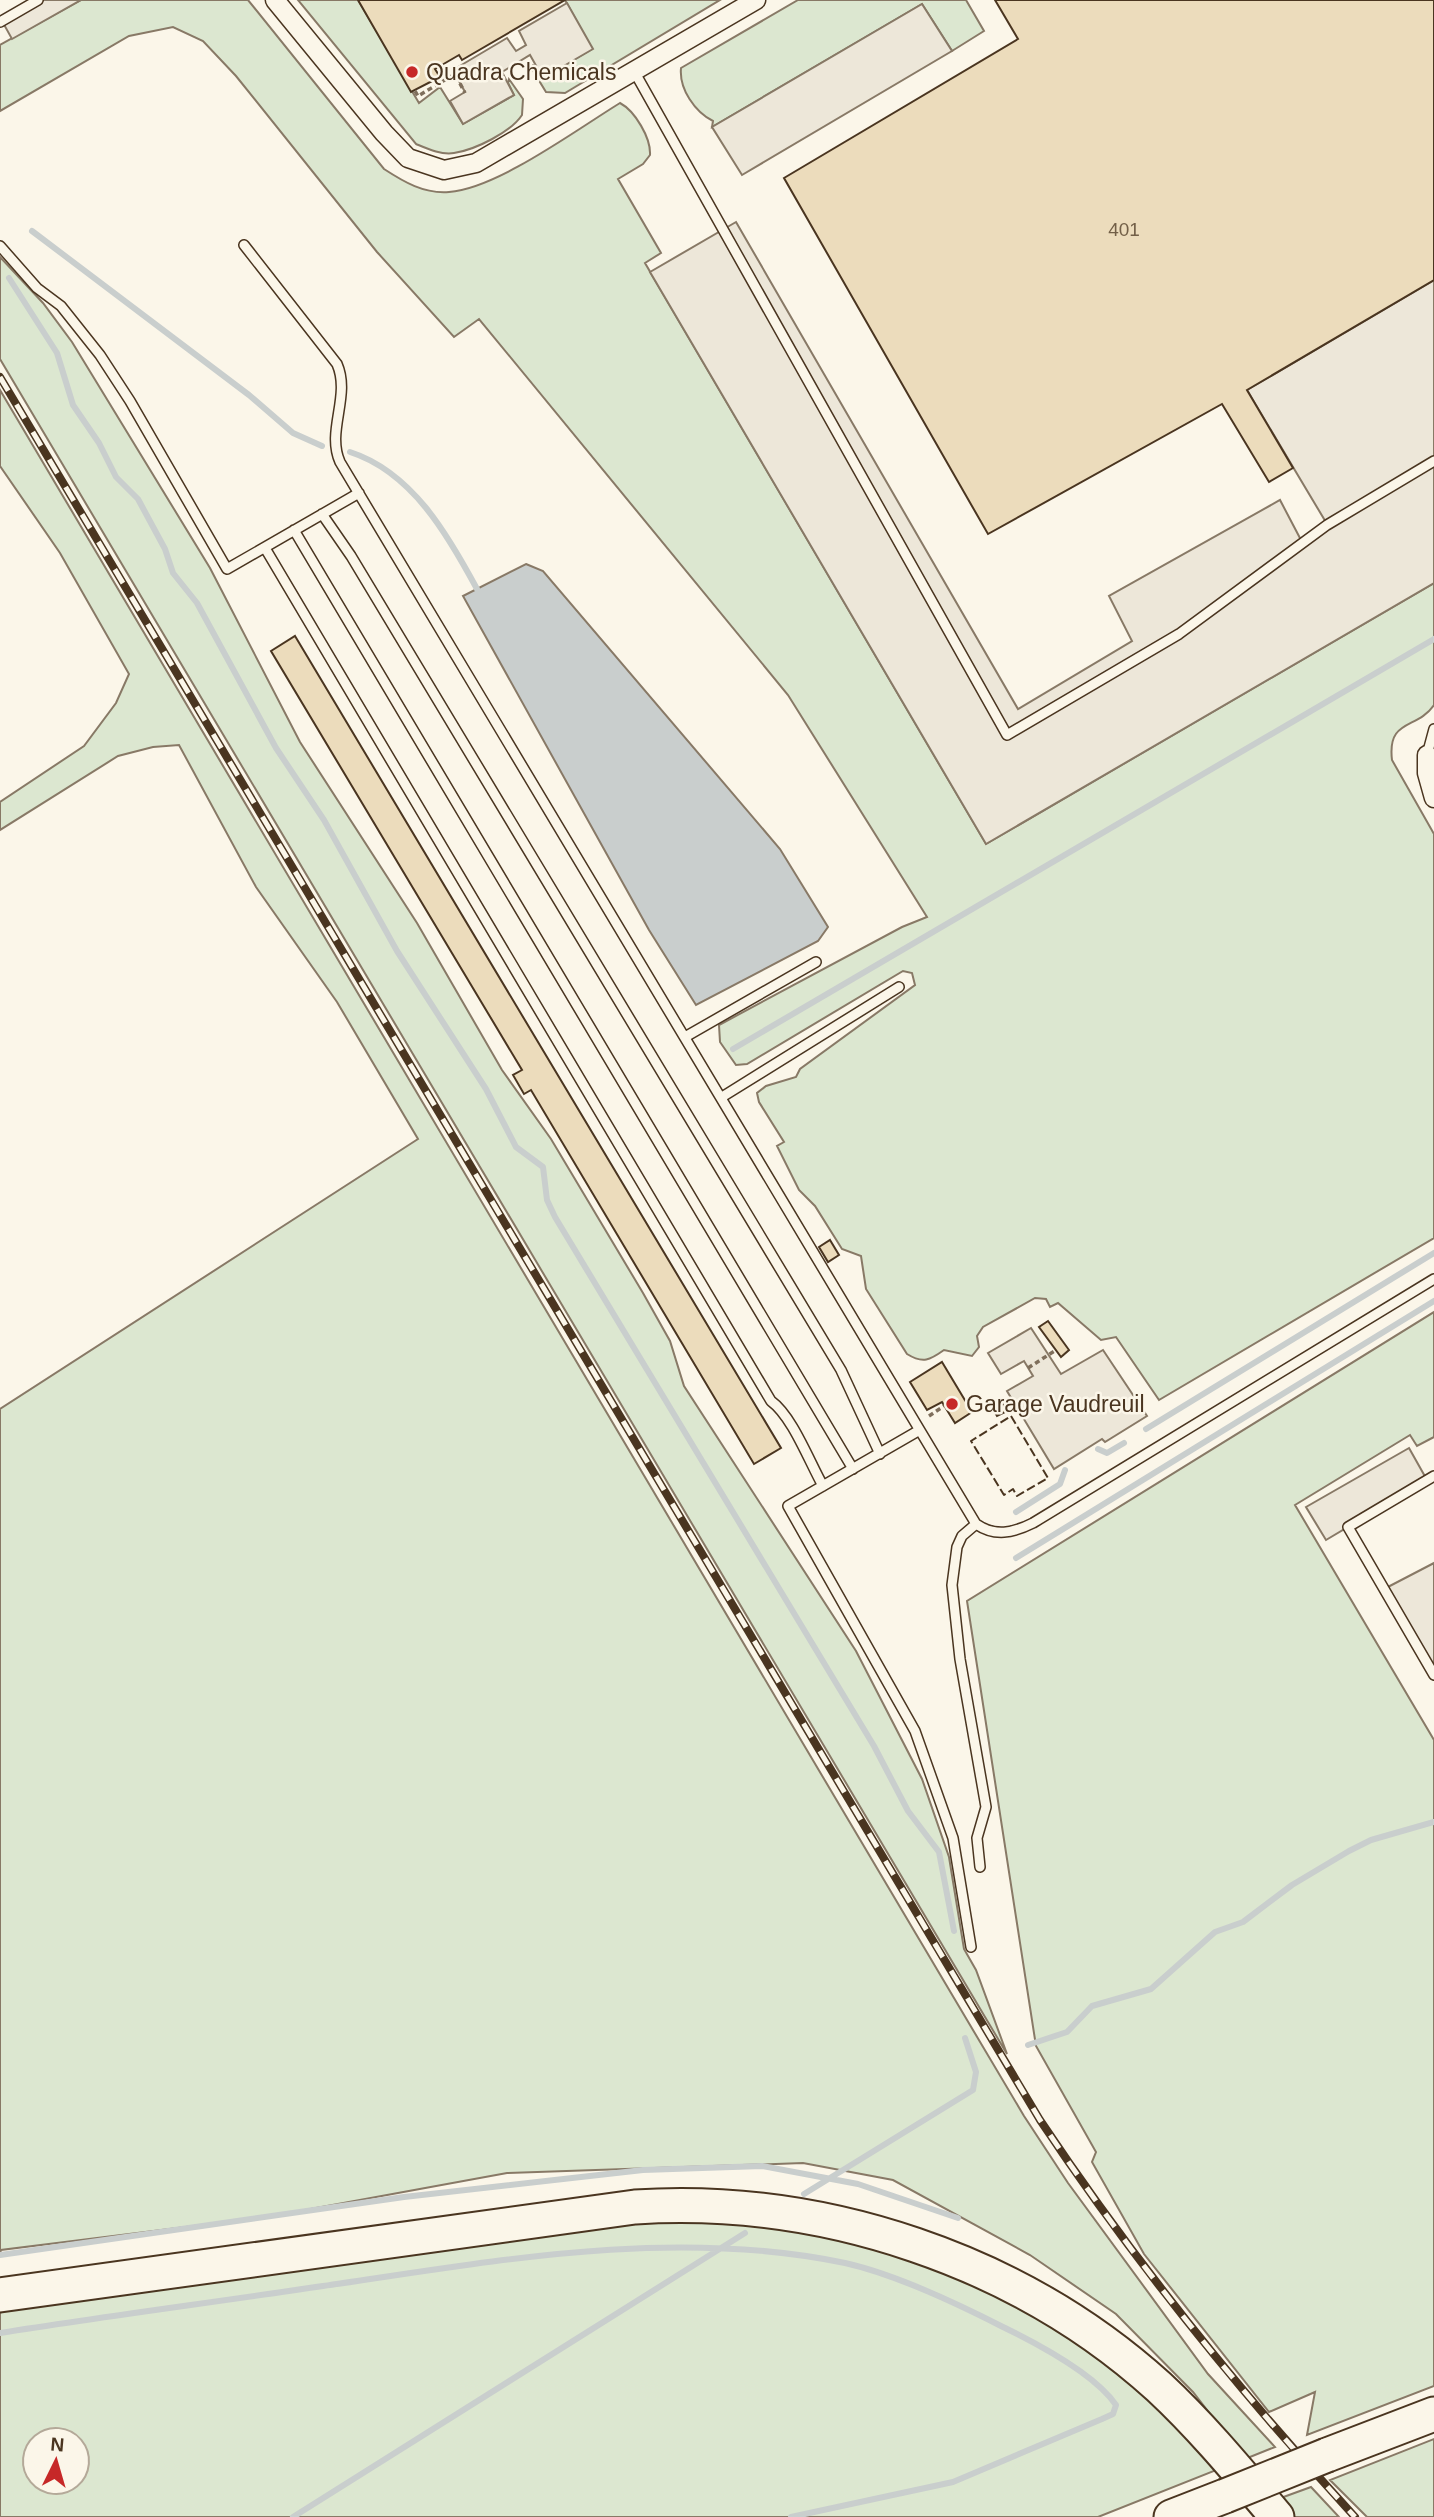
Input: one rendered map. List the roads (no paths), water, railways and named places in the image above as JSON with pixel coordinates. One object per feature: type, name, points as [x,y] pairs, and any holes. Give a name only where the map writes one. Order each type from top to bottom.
[{"type":"highway","points":[[0,2295],[635,2207],[730,2206],[810,2217],[921,2247],[999,2281],[1067,2319],[1159,2388],[1216,2445],[1277,2517]]},
{"type":"highway","points":[[1171,2517],[1434,2414]]},
{"type":"street","points":[[275,0],[384,133],[408,158],[431,168],[456,169],[476,163],[756,0]]},
{"type":"street","points":[[1427,755],[1427,773],[1434,798]]},
{"type":"lane","points":[[0,23],[38,0]]},
{"type":"lane","points":[[634,71],[1007,735],[1179,634],[1327,525],[1434,461]]},
{"type":"lane","points":[[244,245],[337,364],[343,384],[336,454],[976,1524],[986,1531],[998,1533],[1010,1532],[1033,1523],[1434,1279]]},
{"type":"lane","points":[[0,246],[37,288],[61,306],[100,355],[130,401],[227,569],[359,493]]},
{"type":"lane","points":[[322,514],[351,556],[841,1370],[880,1454]]},
{"type":"lane","points":[[295,530],[853,1469]]},
{"type":"lane","points":[[265,548],[771,1401],[783,1409],[791,1422],[798,1441],[823,1486]]},
{"type":"lane","points":[[1427,755],[1434,729]]},
{"type":"lane","points":[[685,1037],[816,962]]},
{"type":"lane","points":[[722,1097],[899,987]]},
{"type":"lane","points":[[918,1431],[788,1506],[915,1731],[953,1838],[971,1947]]},
{"type":"lane","points":[[1434,1476],[1348,1527],[1434,1675]]},
{"type":"lane","points":[[976,1524],[962,1536],[957,1547],[952,1585],[960,1659],[986,1807],[986,1816],[977,1838],[980,1867]]},
{"type":"waterway","points":[[32,231],[249,395],[293,433],[322,446]]},
{"type":"waterway","points":[[9,278],[57,353],[73,405],[99,443],[116,477],[138,499],[165,549],[173,573],[197,603],[276,748],[324,820],[397,951],[486,1089],[516,1147],[543,1167],[547,1200],[555,1217],[874,1746],[908,1811],[939,1852],[954,1931]]},
{"type":"waterway","points":[[350,452],[372,461],[410,490],[440,527],[477,589]]},
{"type":"waterway","points":[[733,1049],[1434,639]]},
{"type":"waterway","points":[[1146,1429],[1434,1253]]},
{"type":"waterway","points":[[1016,1558],[1434,1301]]},
{"type":"waterway","points":[[1098,1449],[1107,1453],[1124,1443]]},
{"type":"waterway","points":[[1016,1512],[1060,1484],[1065,1470]]},
{"type":"waterway","points":[[1028,2045],[1067,2032],[1092,2006],[1151,1989],[1215,1932],[1243,1922],[1292,1885],[1349,1851],[1371,1840],[1434,1822]]},
{"type":"waterway","points":[[804,2194],[973,2090],[976,2072],[965,2038]]},
{"type":"waterway","points":[[0,2255],[404,2197],[643,2170],[762,2166],[858,2184],[958,2218]]},
{"type":"waterway","points":[[293,2517],[745,2233]]},
{"type":"waterway","points":[[0,2333],[518,2258],[649,2248],[715,2248],[780,2253],[845,2263],[925,2290],[1047,2350],[1079,2370],[1116,2405],[1113,2414],[953,2482],[791,2517]]},
{"type":"railway","points":[[0,377],[1040,2120],[1151,2275],[1270,2422],[1355,2517]]},
{"type":"place","name":"Quadra Chemicals","points":[[412,72]]},
{"type":"place","name":"Garage Vaudreuil","points":[[952,1404]]}]
